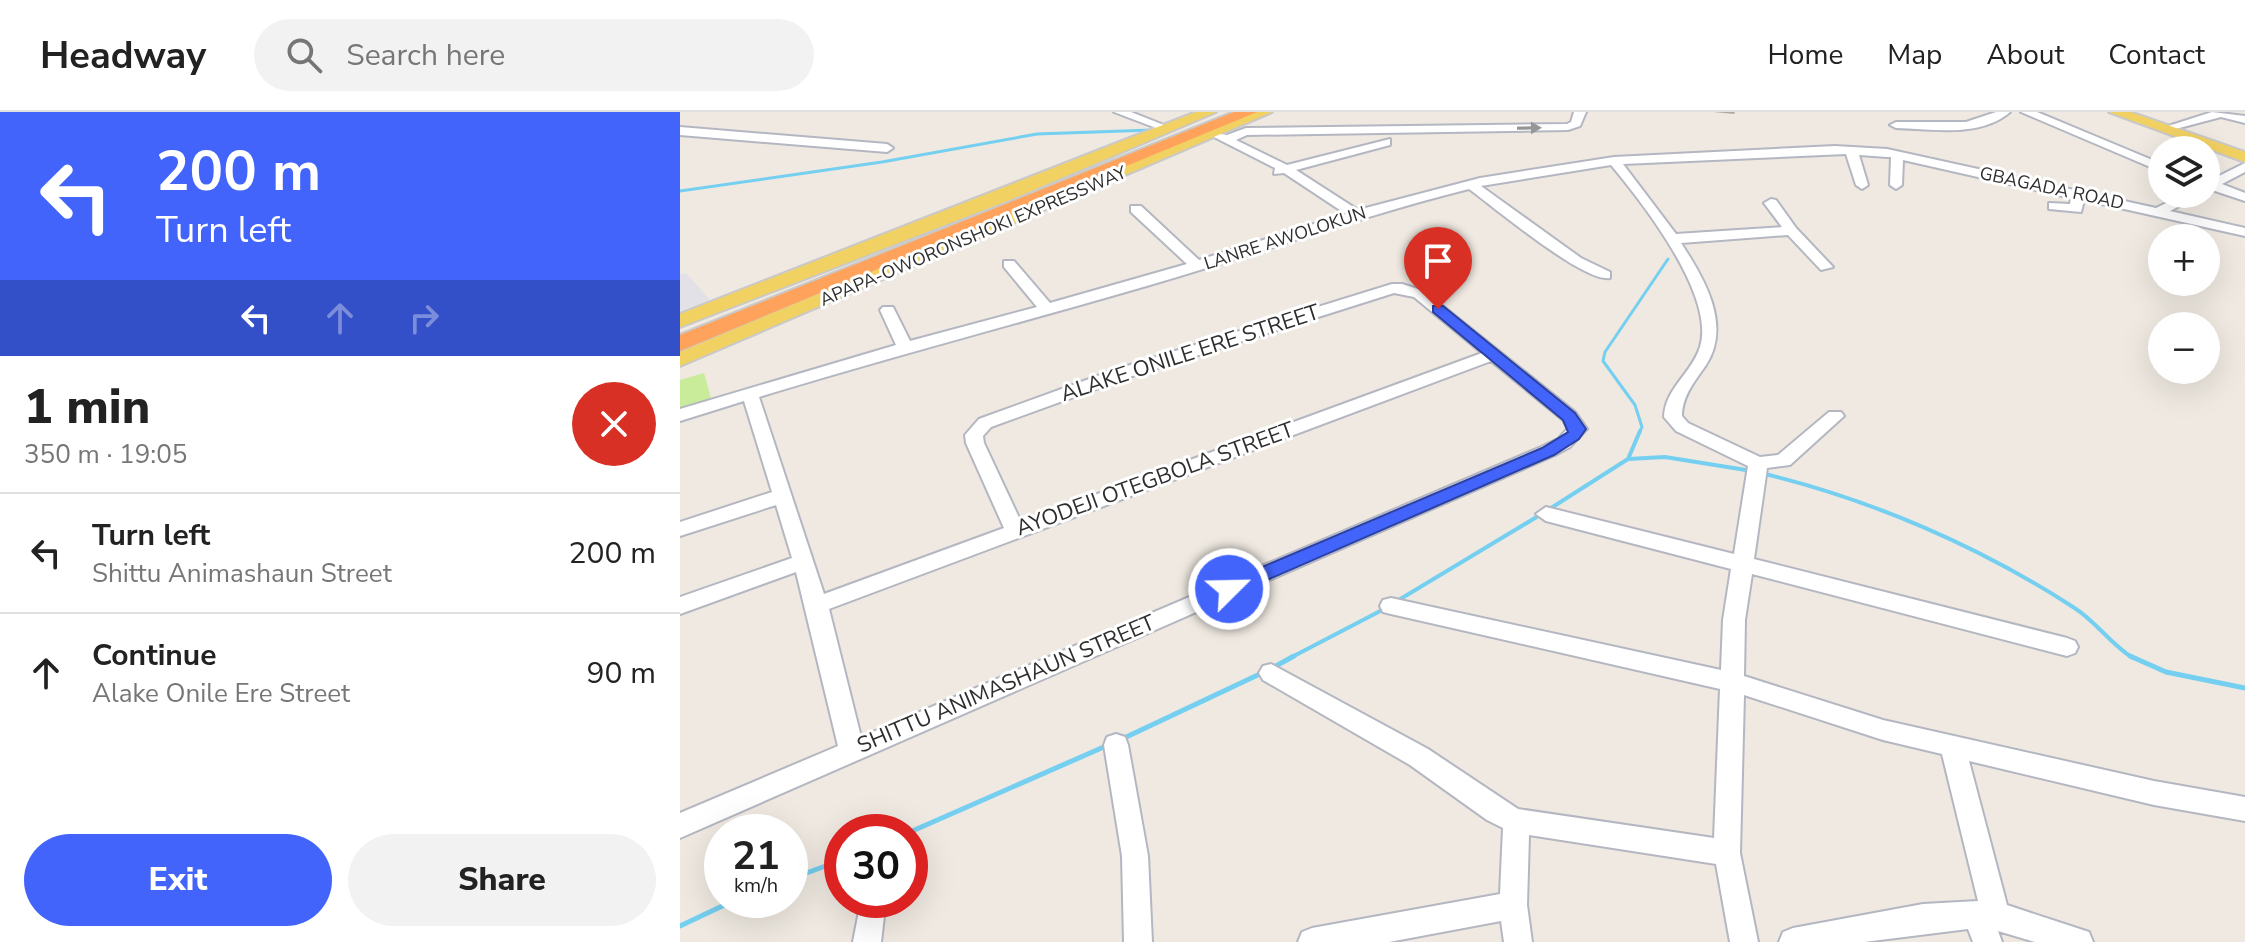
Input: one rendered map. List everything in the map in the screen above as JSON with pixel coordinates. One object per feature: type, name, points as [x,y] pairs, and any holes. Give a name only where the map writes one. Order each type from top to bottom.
[{"type":"highway","name":"APAPA-OWORONSHOKI EXPRESSWAY","points":[[680,333],[1009,198],[1249,114]]},
{"type":"highway","name":"APAPA-OWORONSHOKI EXPRESSWAY","points":[[680,344],[769,316],[1249,114]]},
{"type":"highway","points":[[940,226],[1009,198]]},
{"type":"highway","points":[[769,316],[858,278]]},
{"type":"main road","name":"APAPA-OWORONSHOKI EXPRESSWAY","points":[[1009,198],[1209,112]]},
{"type":"main road","points":[[2116,112],[2245,156]]},
{"type":"main road","points":[[2126,112],[2245,156]]},
{"type":"main road","name":"APAPA-OWORONSHOKI EXPRESSWAY","points":[[858,278],[1221,136],[1249,114]]},
{"type":"main road","name":"APAPA-OWORONSHOKI EXPRESSWAY","points":[[680,321],[940,226]]},
{"type":"main road","name":"APAPA-OWORONSHOKI EXPRESSWAY","points":[[680,360],[769,316]]},
{"type":"street","points":[[1120,112],[1168,129]]},
{"type":"street","points":[[1468,129],[1477,112]]},
{"type":"street","points":[[1221,136],[1246,132],[1568,127],[1576,124],[1580,112]]},
{"type":"street","points":[[1891,112],[1904,142],[1896,185]]},
{"type":"street","points":[[1896,125],[1977,125],[1991,122],[2004,112]]},
{"type":"street","points":[[2027,112],[2148,162]]},
{"type":"street","points":[[2168,128],[2219,113],[2245,120]]},
{"type":"street","points":[[680,131],[887,148]]},
{"type":"street","points":[[1221,136],[1352,216]]},
{"type":"street","points":[[1280,171],[1386,142]]},
{"type":"street","points":[[1851,150],[1862,185]]},
{"type":"street","name":"LANRE AWOLOKUN","points":[[680,415],[905,347],[1197,266],[1352,216],[1471,184],[1614,161],[1851,150],[1901,156]]},
{"type":"street","name":"GBAGADA ROAD","points":[[1901,156],[2245,232]]},
{"type":"street","points":[[1614,161],[1646,197],[1707,308],[1712,333],[1704,357],[1675,402],[1673,417],[1682,427],[1757,471]]},
{"type":"street","points":[[2220,179],[2245,167]]},
{"type":"street","points":[[1471,184],[1576,261],[1605,275]]},
{"type":"street","points":[[2220,189],[2245,197]]},
{"type":"street","points":[[2054,206],[2076,209],[2078,194]]},
{"type":"street","points":[[1771,203],[1791,231],[1826,267]]},
{"type":"street","points":[[2161,211],[2167,208]]},
{"type":"street","points":[[1136,209],[1197,266]]},
{"type":"street","points":[[1671,239],[1791,231]]},
{"type":"street","points":[[1009,264],[1046,308]]},
{"type":"street","name":"ALAKE ONILE ERE STREET","points":[[1015,530],[975,443],[978,429],[994,418],[1120,374],[1392,289],[1402,288],[1419,294],[1495,354]]},
{"type":"street","points":[[888,310],[905,347]]},
{"type":"street","name":"AYODEJI OTEGBOLA STREET","points":[[817,605],[1495,354]]},
{"type":"street","name":"SHITTU ANIMASHAUN STREET","points":[[680,826],[1548,451],[1573,435],[1578,429],[1569,416],[1495,354]]},
{"type":"street","points":[[750,394],[779,497],[817,605],[852,751]]},
{"type":"street","points":[[1757,471],[1783,461],[1835,416]]},
{"type":"street","points":[[1744,942],[1727,853],[1734,620],[1757,471]]},
{"type":"street","points":[[680,529],[779,497]]},
{"type":"street","points":[[1546,514],[2067,647]]},
{"type":"street","points":[[680,606],[803,562]]},
{"type":"street","points":[[1391,606],[1733,682],[1883,730],[2167,796],[2245,809]]},
{"type":"street","points":[[1271,673],[1365,724],[1496,812],[1516,821],[1727,853]]},
{"type":"street","points":[[1952,744],[1986,925]]},
{"type":"street","points":[[1116,745],[1135,856],[1138,942]]},
{"type":"street","points":[[1516,821],[1513,905],[1518,942]]},
{"type":"street","points":[[1312,942],[1513,905]]},
{"type":"street","points":[[1793,942],[1926,919],[1986,925],[2079,942]]},
{"type":"shaded area","points":[[686,273],[710,300],[680,311],[680,274]]},
{"type":"green space","points":[[704,373],[711,398],[680,408],[680,380]]},
{"type":"waterway","points":[[680,191],[882,162],[1037,134],[1152,130]]},
{"type":"waterway","points":[[1640,431],[1642,427],[1635,405],[1603,361],[1605,352],[1668,259]]},
{"type":"waterway","points":[[1628,459],[1640,431]]},
{"type":"waterway","points":[[1628,459],[1665,457],[1752,471]]},
{"type":"waterway","points":[[1548,510],[1628,459]]},
{"type":"waterway","points":[[1761,473],[1843,496],[1962,545],[2073,607],[2131,656]]},
{"type":"waterway","points":[[1397,601],[1540,515]]},
{"type":"waterway","points":[[1290,658],[1386,608]]},
{"type":"waterway","points":[[1274,667],[1294,656]]},
{"type":"waterway","points":[[2131,656],[2166,672],[2245,688]]},
{"type":"waterway","points":[[1122,739],[1262,673]]},
{"type":"waterway","points":[[928,824],[1106,746]]},
{"type":"waterway","points":[[808,872],[824,867]]},
{"type":"waterway","points":[[680,926],[704,915]]},
{"type":"route","points":[[1229,589],[1548,451],[1564,443],[1578,429],[1569,416],[1438,309]]}]
